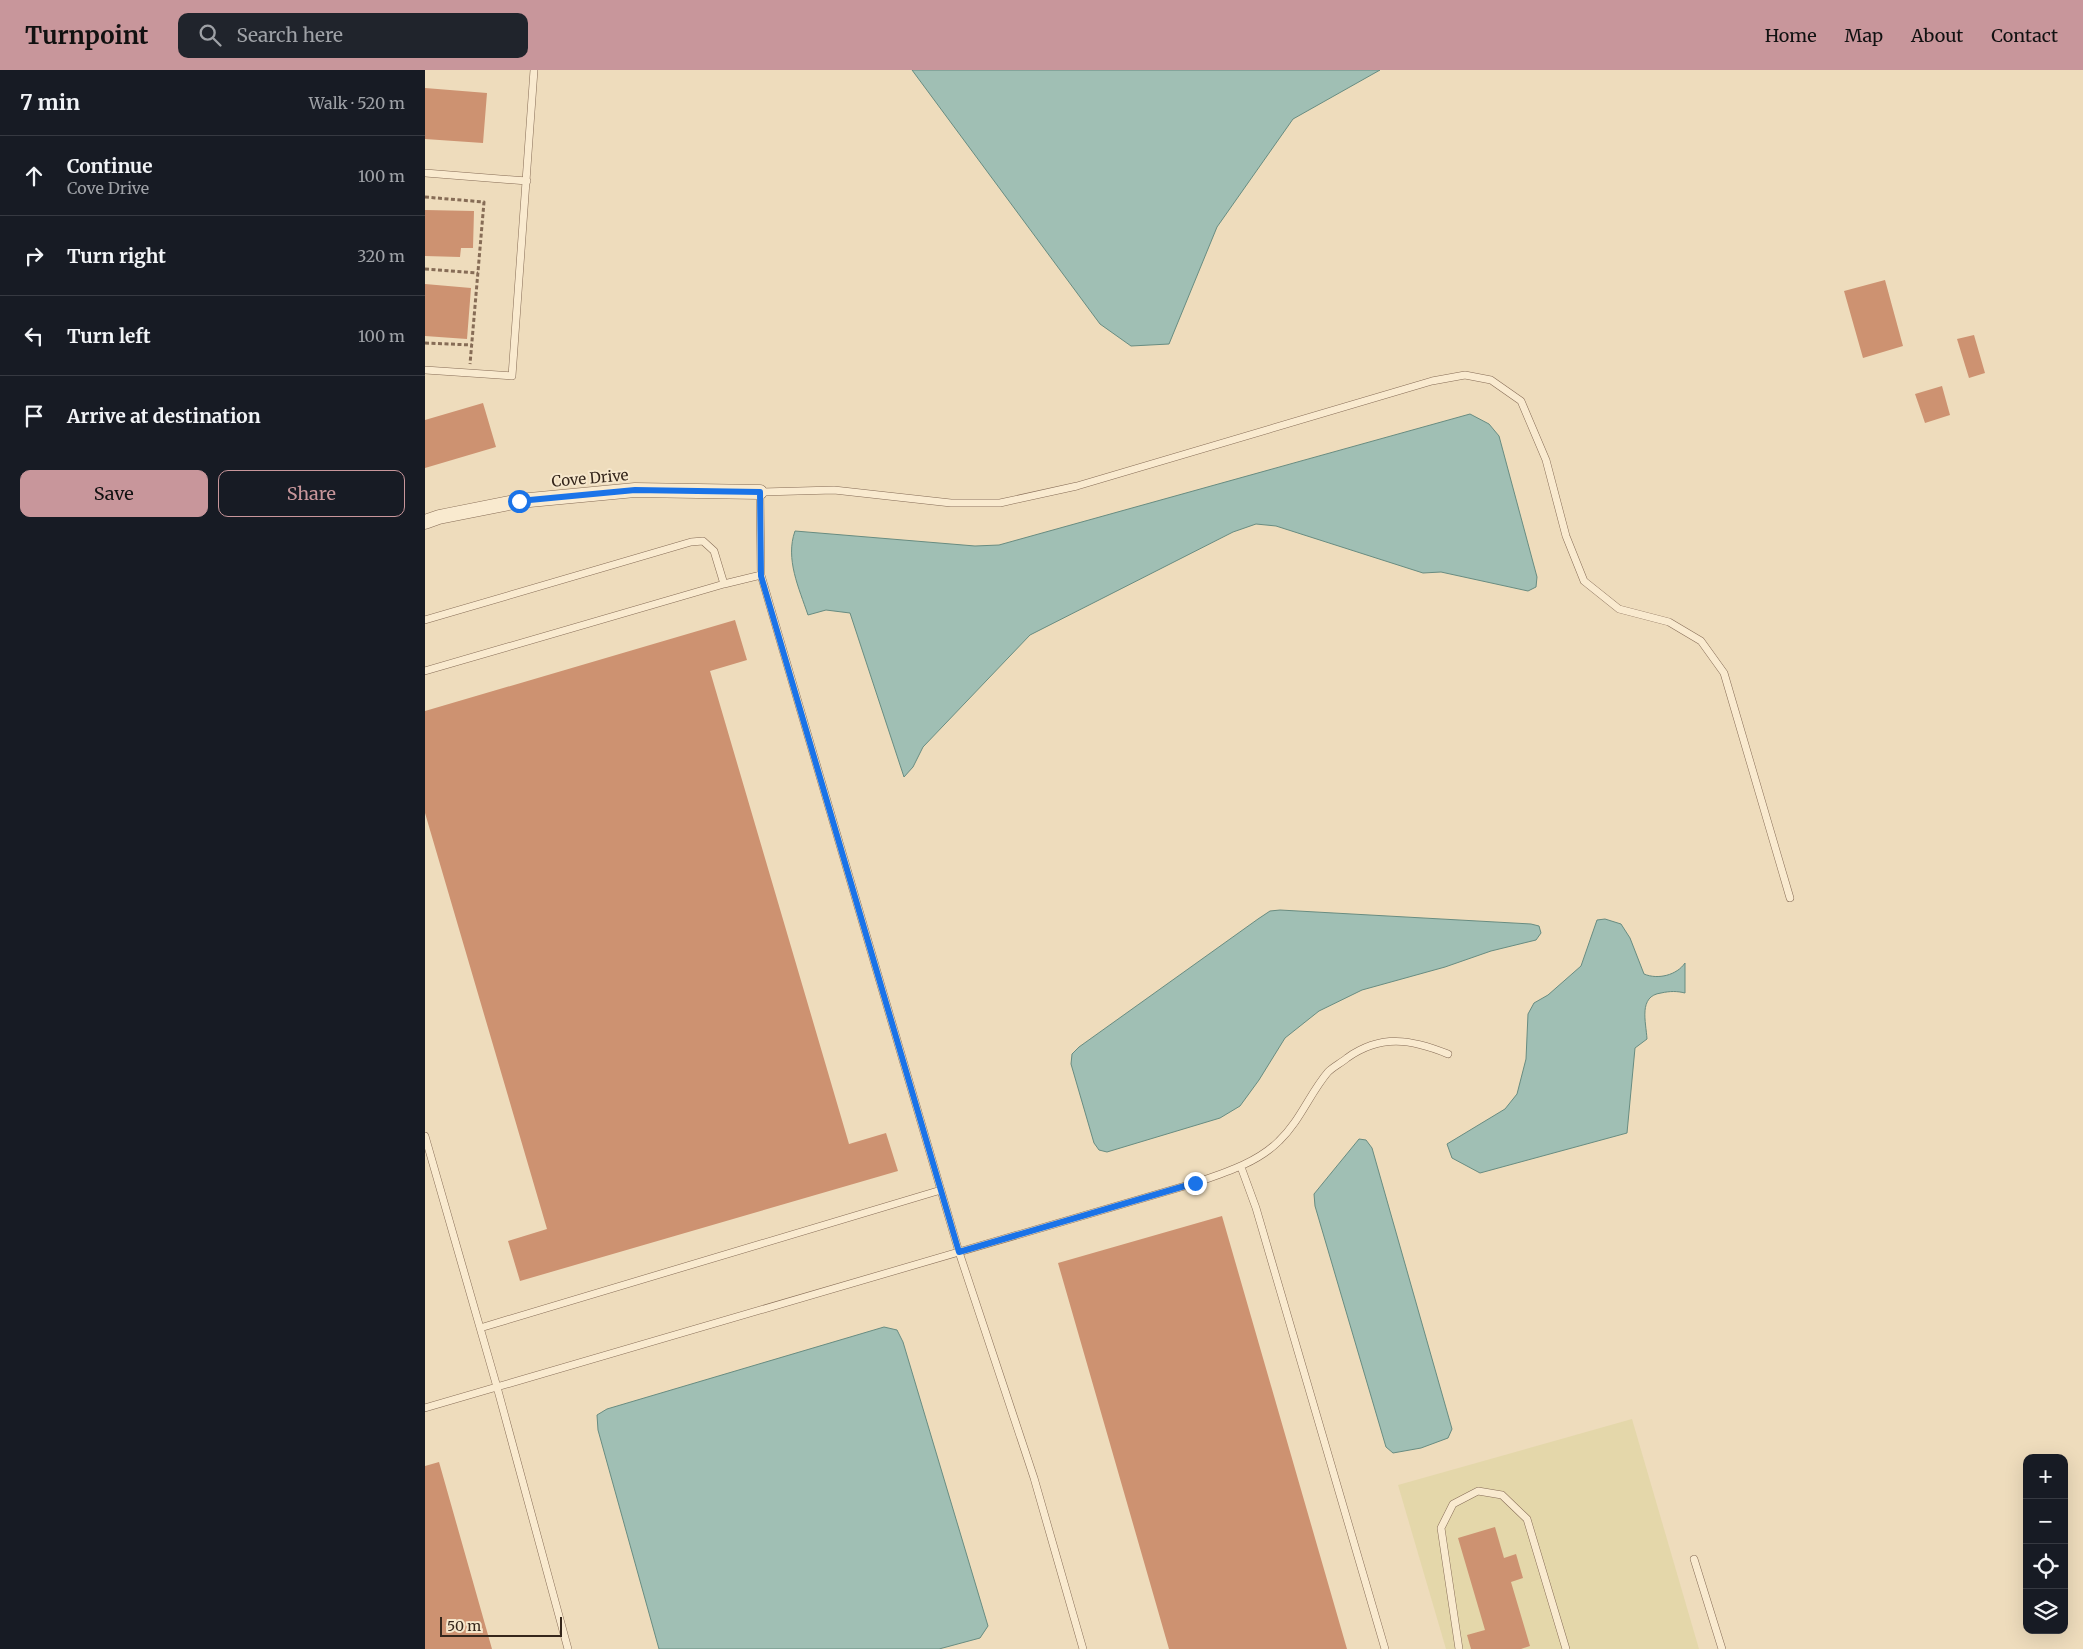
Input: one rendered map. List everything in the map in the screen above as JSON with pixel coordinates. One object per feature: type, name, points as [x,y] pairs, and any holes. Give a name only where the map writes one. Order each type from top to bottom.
[{"type":"street","name":"Cove Drive","points":[[425,522],[439,517],[519,501],[635,490],[760,492]]},
{"type":"lane","points":[[425,370],[512,376],[534,70]]},
{"type":"lane","points":[[425,173],[527,181]]},
{"type":"lane","points":[[1083,1649],[1034,1478],[959,1252],[761,576],[760,492],[835,490],[951,503],[1000,503],[1077,486],[1432,380],[1465,375],[1491,380],[1521,401],[1546,460],[1566,536],[1584,581],[1619,608],[1669,622],[1701,641],[1724,673],[1790,898]]},
{"type":"lane","points":[[425,620],[691,542],[703,541],[714,551],[724,584]]},
{"type":"lane","points":[[425,671],[724,584],[761,576]]},
{"type":"lane","points":[[425,1408],[1195,1183],[1241,1167],[1279,1141],[1303,1110],[1329,1071],[1362,1048],[1401,1040],[1424,1044],[1448,1054]]},
{"type":"lane","points":[[425,1136],[497,1387],[568,1649]]},
{"type":"lane","points":[[1241,1167],[1256,1208],[1385,1649]]},
{"type":"lane","points":[[480,1328],[941,1190]]},
{"type":"lane","points":[[1459,1649],[1441,1528],[1453,1504],[1478,1492],[1503,1495],[1527,1519],[1566,1649]]},
{"type":"lane","points":[[1694,1559],[1722,1649]]},
{"type":"path","points":[[425,197],[484,202],[469,373]]},
{"type":"path","points":[[425,269],[478,273]]},
{"type":"path","points":[[425,343],[472,345]]},
{"type":"shaded area","points":[[1632,1419],[1699,1649],[1446,1649],[1398,1485]]},
{"type":"water","points":[[912,70],[1380,70],[1293,119],[1217,227],[1169,344],[1131,346],[1100,324]]},
{"type":"water","points":[[1470,414],[1489,424],[1499,436],[1537,577],[1536,587],[1528,591],[1441,572],[1423,573],[1276,526],[1256,524],[1233,532],[1030,635],[923,747],[913,767],[904,777],[850,613],[826,610],[808,615],[794,573],[792,542],[795,531],[975,546],[999,545]]},
{"type":"water","points":[[1270,911],[1531,924],[1539,926],[1541,933],[1536,940],[1491,951],[1445,967],[1362,990],[1319,1011],[1285,1038],[1240,1106],[1220,1118],[1107,1152],[1099,1150],[1094,1143],[1071,1064],[1072,1054],[1079,1047],[1258,919]]},
{"type":"water","points":[[1605,919],[1621,924],[1630,938],[1644,974],[1649,976],[1667,975],[1677,971],[1685,963],[1685,993],[1673,991],[1661,993],[1654,995],[1646,1004],[1647,1039],[1635,1048],[1627,1133],[1480,1173],[1452,1158],[1447,1144],[1505,1109],[1517,1094],[1526,1059],[1528,1014],[1534,1003],[1548,995],[1581,966],[1597,920]]},
{"type":"water","points":[[1359,1139],[1366,1140],[1372,1148],[1452,1429],[1448,1438],[1421,1448],[1393,1453],[1386,1447],[1315,1206],[1314,1194]]},
{"type":"water","points":[[884,1327],[897,1330],[903,1342],[988,1626],[980,1638],[939,1649],[659,1649],[598,1430],[597,1415],[607,1409]]},
{"type":"building","points":[[425,88],[487,93],[483,143],[425,139]]},
{"type":"building","points":[[425,210],[474,211],[473,248],[461,248],[460,257],[425,256]]},
{"type":"building","points":[[1885,280],[1903,346],[1863,358],[1844,291]]},
{"type":"building","points":[[425,284],[471,288],[467,339],[425,336]]},
{"type":"building","points":[[1974,335],[1985,373],[1969,378],[1957,339]]},
{"type":"building","points":[[1942,386],[1950,415],[1925,423],[1915,394]]},
{"type":"building","points":[[483,403],[496,447],[425,468],[425,420]]},
{"type":"building","points":[[735,620],[747,660],[710,671],[849,1144],[886,1133],[898,1171],[520,1281],[508,1241],[547,1229],[425,813],[425,711]]},
{"type":"building","points":[[1222,1216],[1347,1649],[1169,1649],[1058,1263]]},
{"type":"building","points":[[439,1462],[492,1649],[425,1649],[425,1466]]},
{"type":"building","points":[[1495,1527],[1504,1558],[1516,1554],[1523,1578],[1511,1582],[1530,1646],[1521,1649],[1471,1649],[1467,1635],[1485,1630],[1458,1538]]},
{"type":"route","points":[[519,501],[635,490],[760,492],[761,576],[959,1252],[1195,1183]]}]
